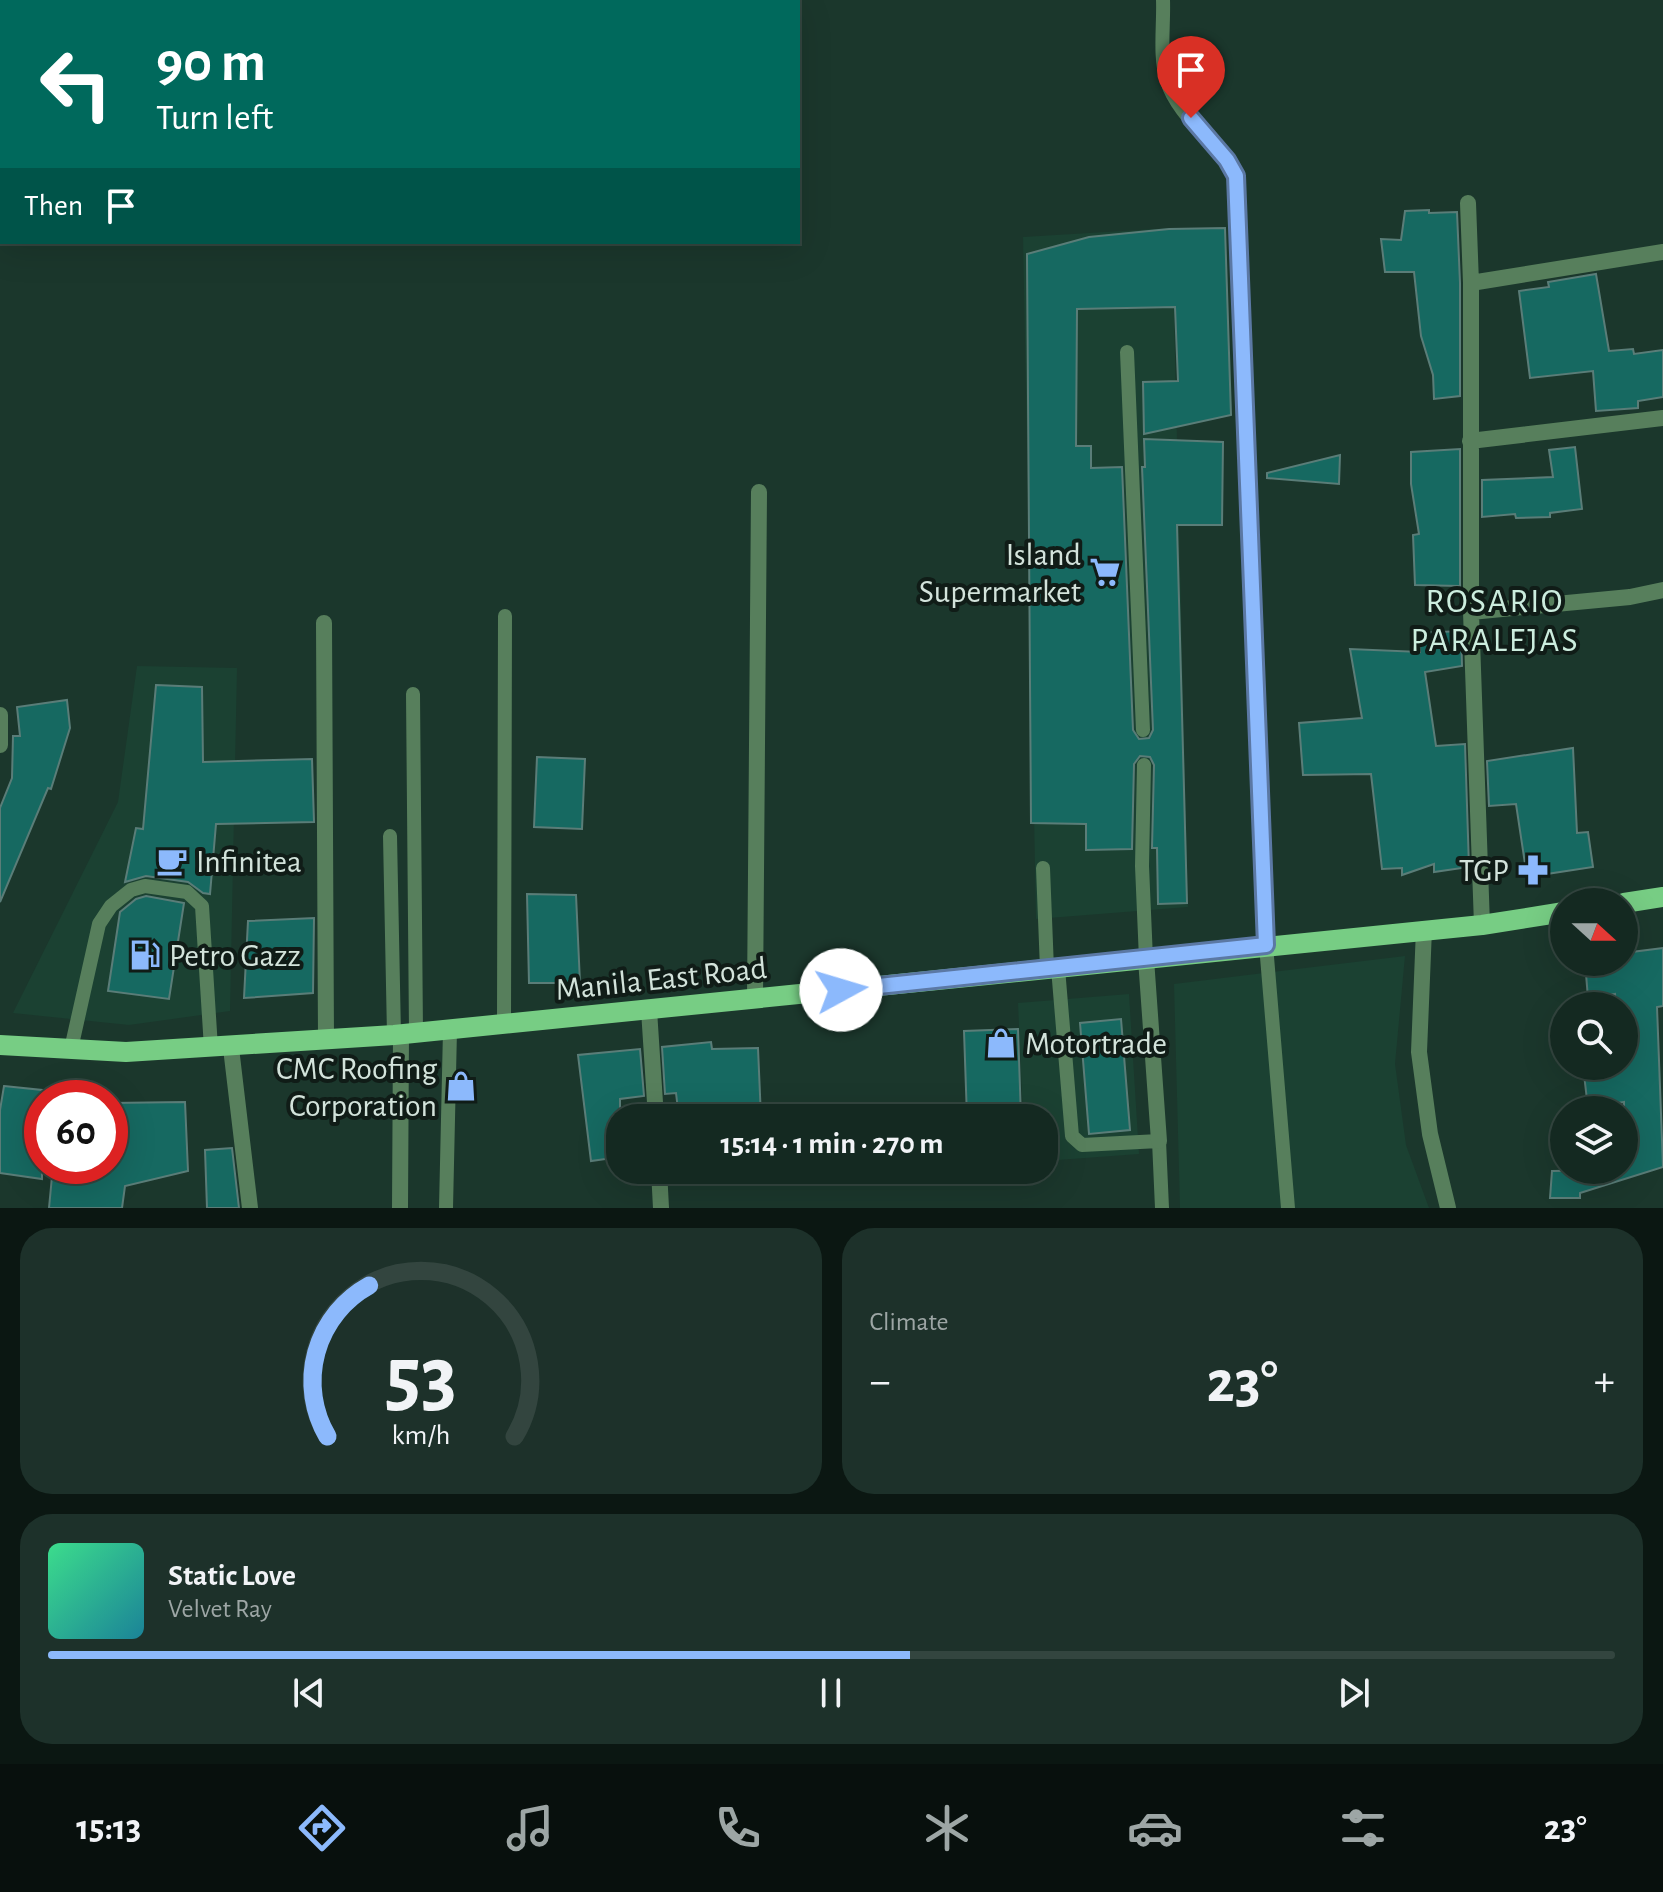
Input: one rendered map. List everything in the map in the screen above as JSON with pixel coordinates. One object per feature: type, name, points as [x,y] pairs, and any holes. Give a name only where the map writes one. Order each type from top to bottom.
[{"type":"main road","points":[[1638,901],[1663,897]]},
{"type":"main road","name":"Manila East Road","points":[[0,1045],[126,1052],[404,1034],[1482,925],[1550,914]]},
{"type":"street","points":[[1468,203],[1471,283],[1471,612],[1482,925]]},
{"type":"street","points":[[1471,283],[1663,252]]},
{"type":"street","points":[[1470,441],[1663,418]]},
{"type":"street","points":[[755,999],[759,492]]},
{"type":"street","points":[[1471,612],[1630,597],[1663,590]]},
{"type":"street","points":[[324,623],[326,1040]]},
{"type":"street","points":[[0,715],[0,745]]},
{"type":"street","points":[[1424,929],[1419,1052],[1430,1134],[1448,1208]]},
{"type":"street","points":[[1146,959],[1159,1141]]},
{"type":"street","points":[[649,1010],[655,1104]]},
{"type":"street","points":[[400,1208],[404,1034]]},
{"type":"street","points":[[221,1048],[250,1208]]},
{"type":"street","points":[[660,1184],[661,1208]]},
{"type":"lane","points":[[1163,0],[1169,88],[1173,97],[1227,160],[1236,176],[1266,945],[1288,1208]]},
{"type":"lane","points":[[1127,352],[1143,730]]},
{"type":"lane","points":[[504,1024],[505,616]]},
{"type":"lane","points":[[404,1034],[413,694]]},
{"type":"lane","points":[[1144,765],[1142,866],[1146,959]]},
{"type":"lane","points":[[390,836],[404,1034]]},
{"type":"lane","points":[[1043,868],[1072,1136],[1082,1145],[1159,1141],[1162,1208]]},
{"type":"lane","points":[[71,1049],[99,924],[121,896],[145,886],[187,892],[202,906],[221,1048]]},
{"type":"lane","points":[[446,1208],[450,1030]]},
{"type":"shaded area","name":"Island Supermarket","points":[[1172,228],[1188,907],[1036,919],[1023,237]]},
{"type":"shaded area","points":[[137,666],[237,668],[230,1011],[129,1025],[13,1013],[118,802]]},
{"type":"shaded area","points":[[1405,956],[1395,1064],[1406,1145],[1429,1208],[1180,1208],[1174,984]]},
{"type":"shaded area","points":[[1129,994],[1139,1154],[1058,1160],[1058,1104],[1022,1104],[1018,1003]]},
{"type":"building","points":[[1429,210],[1429,213],[1457,212],[1460,283],[1460,396],[1434,399],[1433,375],[1421,336],[1414,272],[1385,272],[1381,239],[1401,240],[1405,211]]},
{"type":"building","name":"Island Supermarket","points":[[1225,228],[1231,415],[1144,434],[1143,382],[1178,381],[1175,307],[1077,309],[1076,446],[1091,446],[1091,468],[1122,467],[1133,730],[1139,739],[1149,738],[1153,730],[1142,467],[1145,467],[1144,439],[1223,442],[1222,525],[1177,525],[1187,903],[1158,904],[1157,848],[1152,848],[1154,765],[1150,757],[1140,756],[1134,764],[1132,849],[1086,850],[1086,824],[1031,823],[1027,254],[1089,237],[1169,229]]},
{"type":"building","points":[[1596,274],[1609,351],[1633,349],[1634,354],[1663,350],[1663,397],[1638,401],[1638,408],[1596,411],[1593,371],[1530,378],[1519,291],[1549,287],[1548,282]]},
{"type":"building","points":[[1575,447],[1582,509],[1550,513],[1550,517],[1516,518],[1515,514],[1482,517],[1482,480],[1553,477],[1549,450]]},
{"type":"building","points":[[1460,449],[1460,586],[1415,585],[1413,535],[1419,534],[1411,484],[1411,452]]},
{"type":"building","points":[[1340,455],[1339,484],[1267,478],[1267,473]]},
{"type":"building","points":[[1461,631],[1462,666],[1425,672],[1436,746],[1465,744],[1469,867],[1434,872],[1434,864],[1402,875],[1402,868],[1382,869],[1371,774],[1303,775],[1299,723],[1362,718],[1350,649],[1420,652],[1418,633]]},
{"type":"building","points":[[156,685],[202,687],[203,762],[312,759],[314,822],[216,824],[210,894],[203,893],[188,882],[146,876],[125,882],[136,828],[143,829]]},
{"type":"building","points":[[67,700],[70,728],[51,789],[48,788],[0,902],[0,808],[12,778],[13,736],[20,736],[17,707]]},
{"type":"building","points":[[1573,748],[1577,833],[1588,832],[1593,867],[1527,877],[1516,804],[1489,806],[1487,761]]},
{"type":"building","points":[[537,757],[585,759],[582,829],[534,827]]},
{"type":"building","points":[[527,894],[576,895],[580,983],[529,983]]},
{"type":"building","name":"Petro Gazz","points":[[146,896],[184,903],[169,999],[108,991],[120,912],[136,899]]},
{"type":"building","points":[[314,918],[313,993],[244,998],[248,921]]},
{"type":"building","points":[[1663,948],[1663,1006],[1657,1007],[1663,1167],[1638,1175],[1638,1096],[1587,1096],[1585,1080],[1638,1080],[1638,992],[1588,992],[1586,976],[1638,976],[1638,951]]},
{"type":"building","points":[[1121,1019],[1130,1130],[1089,1134],[1080,1023]]},
{"type":"building","points":[[1018,1029],[1021,1104],[967,1104],[964,1031]]},
{"type":"building","points":[[711,1042],[712,1049],[758,1048],[760,1104],[677,1104],[676,1093],[665,1094],[662,1047]]},
{"type":"building","points":[[640,1049],[644,1096],[620,1099],[620,1104],[606,1104],[606,1159],[591,1161],[578,1055]]},
{"type":"building","points":[[4,1086],[24,1088],[24,1176],[0,1173],[0,1110]]},
{"type":"building","points":[[185,1102],[188,1171],[125,1186],[122,1208],[49,1208],[51,1184],[128,1184],[128,1103]]},
{"type":"building","points":[[232,1148],[239,1208],[207,1208],[205,1150]]},
{"type":"building","points":[[1551,1184],[1609,1184],[1580,1193],[1580,1198],[1550,1198]]},
{"type":"place","name":"Island Supermarket","points":[[1105,572]]},
{"type":"place","name":"Infinitea","points":[[172,861]]},
{"type":"place","name":"TGP","points":[[1533,870]]},
{"type":"place","name":"Petro Gazz","points":[[145,955]]},
{"type":"place","name":"Motortrade","points":[[1001,1043]]},
{"type":"place","name":"CMC Roofing Corporation","points":[[461,1086]]},
{"type":"district","name":"ROSARIO PARALEJAS","points":[[1495,620]]},
{"type":"route","points":[[841,990],[1266,945],[1236,176],[1227,160],[1191,118]]}]
